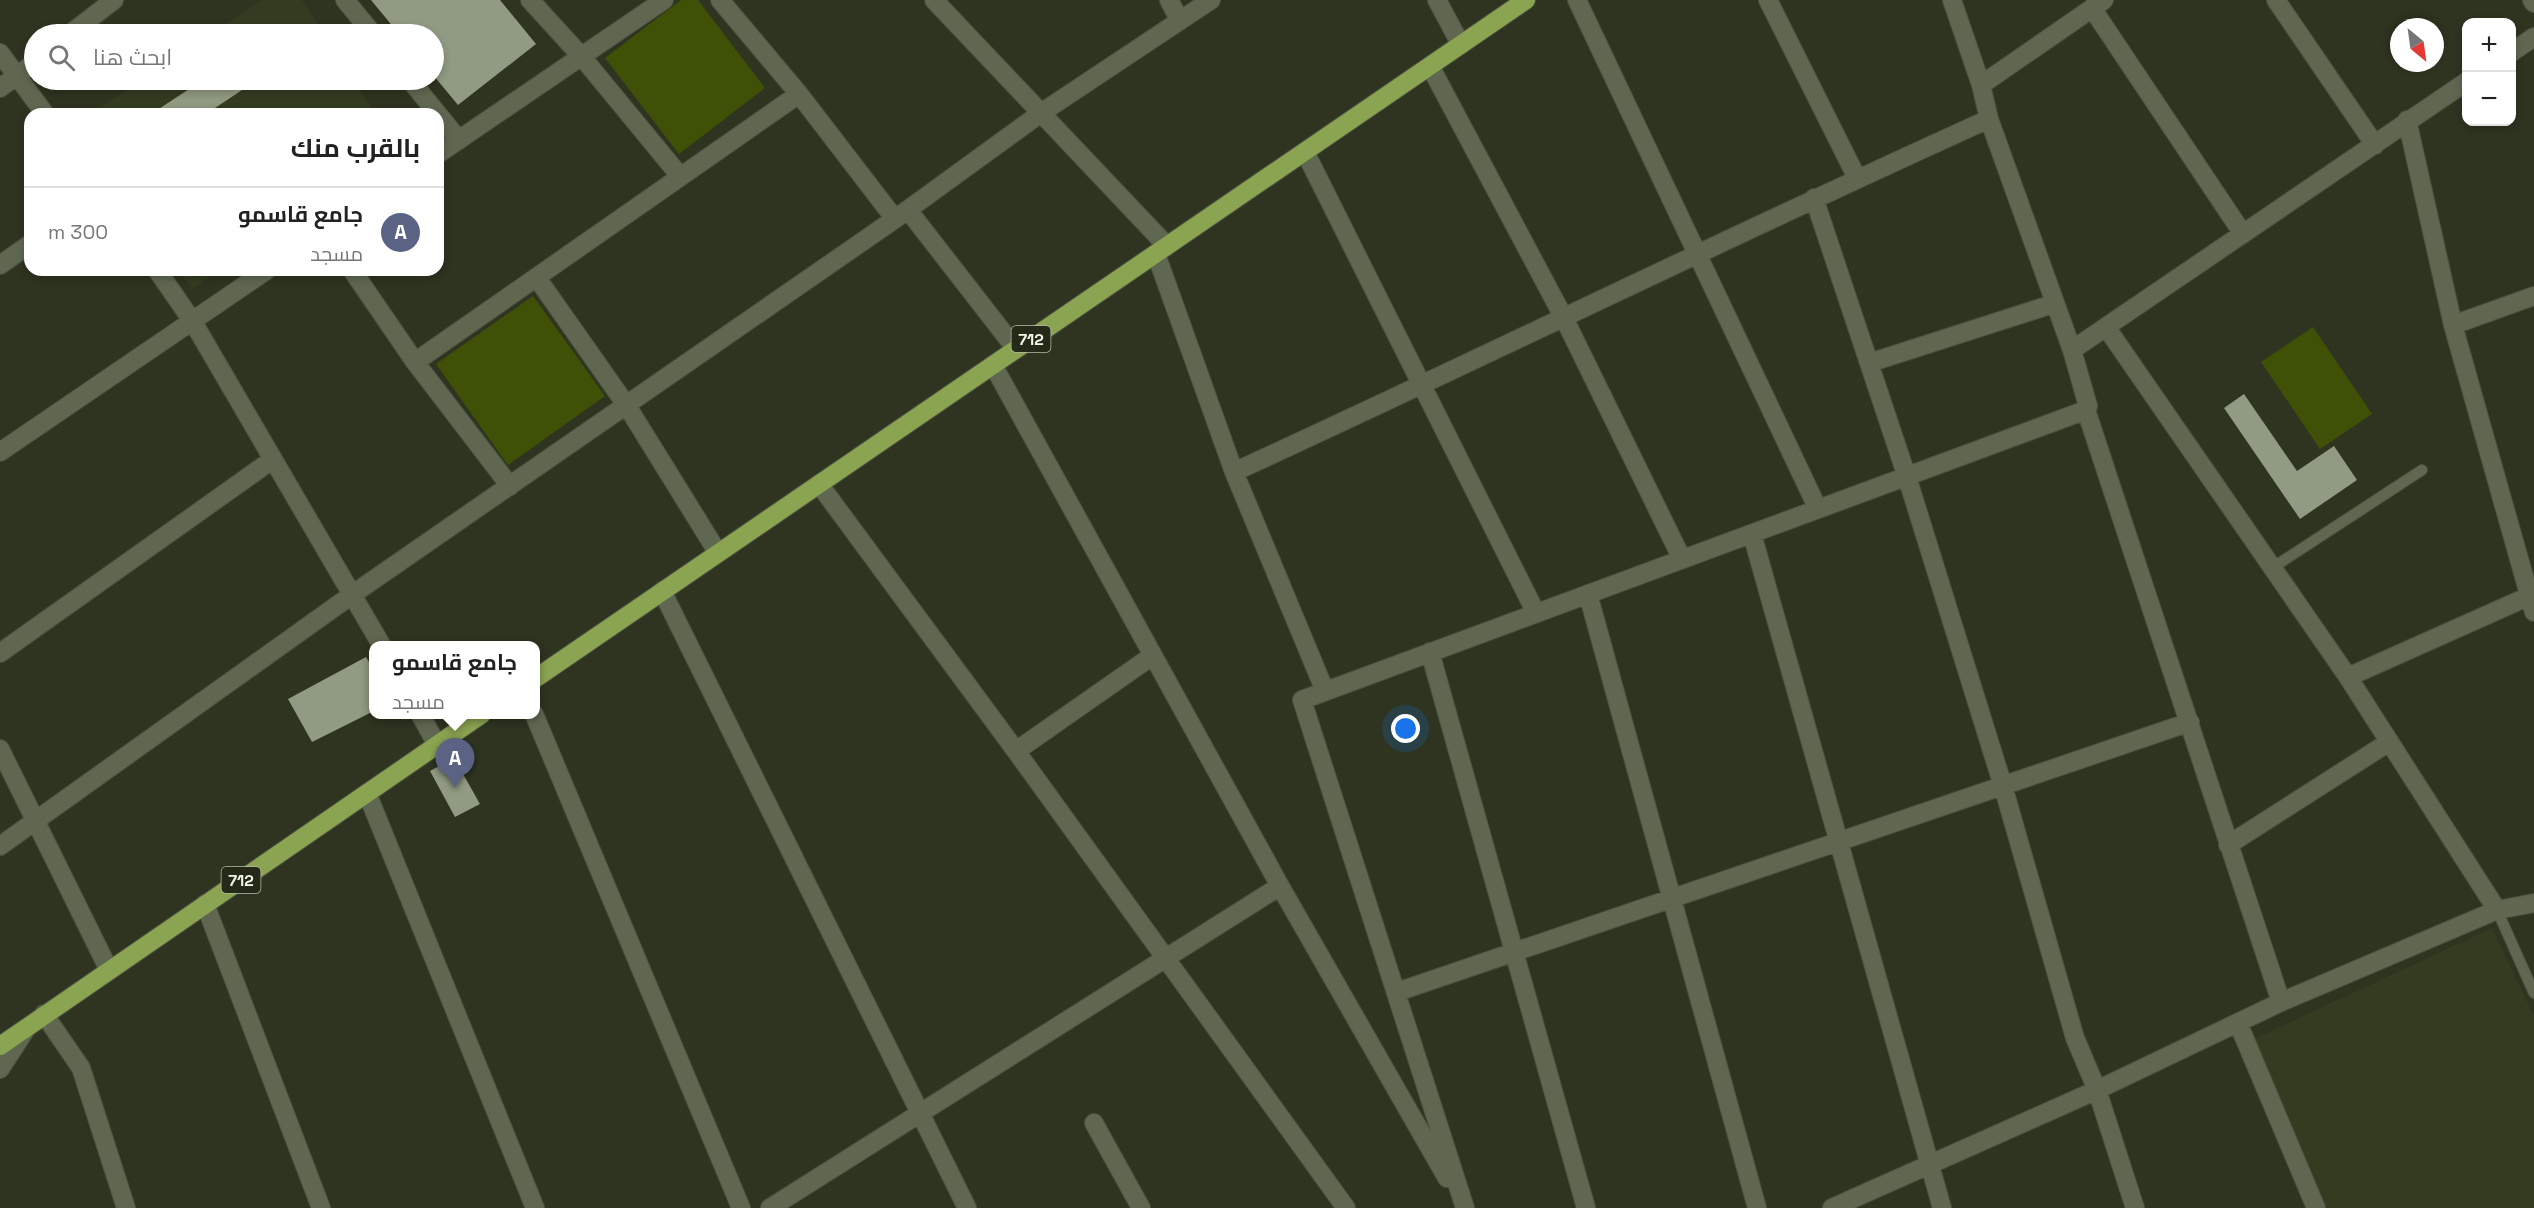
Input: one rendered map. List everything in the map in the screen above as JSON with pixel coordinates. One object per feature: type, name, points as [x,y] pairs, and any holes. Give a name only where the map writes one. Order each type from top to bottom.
[{"type":"main road","name":"712","points":[[540,675],[1526,0]]},
{"type":"main road","name":"712","points":[[0,1046],[475,719]]},
{"type":"street","points":[[83,24],[114,0]]},
{"type":"street","points":[[345,0],[365,24]]},
{"type":"street","points":[[530,0],[582,57],[680,176]]},
{"type":"street","points":[[444,150],[664,0]]},
{"type":"street","points":[[720,0],[1016,350]]},
{"type":"street","points":[[934,0],[1041,113],[1161,250],[1234,472],[1325,691]]},
{"type":"street","points":[[1169,0],[1180,21]]},
{"type":"street","points":[[0,846],[353,594],[902,214],[1041,113],[1211,0]]},
{"type":"street","points":[[1437,0],[1461,45]]},
{"type":"street","points":[[1577,0],[1695,254],[1818,509]]},
{"type":"street","points":[[1768,0],[1857,178]]},
{"type":"street","points":[[1952,0],[1981,85],[1989,119],[2053,304],[2072,350],[2088,406],[2086,410],[2281,1002]]},
{"type":"street","points":[[2284,3],[2375,145]]},
{"type":"street","points":[[1981,85],[2098,4],[2242,234]]},
{"type":"street","points":[[2516,49],[2534,37]]},
{"type":"street","points":[[1,56],[24,84]]},
{"type":"street","points":[[1430,66],[1564,318],[1682,559]]},
{"type":"street","points":[[0,88],[24,70]]},
{"type":"street","points":[[2072,350],[2462,85]]},
{"type":"street","points":[[28,90],[41,108]]},
{"type":"street","points":[[418,90],[433,108]]},
{"type":"street","points":[[415,362],[799,94]]},
{"type":"street","points":[[1234,472],[1422,386],[1814,198],[1989,119]]},
{"type":"street","points":[[2348,677],[2532,601],[2453,326],[2407,120]]},
{"type":"street","points":[[444,122],[459,140]]},
{"type":"street","points":[[1305,152],[1536,613]]},
{"type":"street","points":[[1814,198],[1907,477],[2003,786],[2075,1038],[2097,1090],[2135,1208]]},
{"type":"street","points":[[0,264],[24,248]]},
{"type":"street","points":[[160,276],[193,322],[380,641]]},
{"type":"street","points":[[0,452],[258,276]]},
{"type":"street","points":[[356,276],[415,362],[510,486]]},
{"type":"street","points":[[537,278],[627,406],[718,553]]},
{"type":"street","points":[[2453,326],[2534,296]]},
{"type":"street","points":[[1869,363],[2053,304]]},
{"type":"street","points":[[2106,327],[2348,677],[2497,910]]},
{"type":"street","points":[[993,365],[1280,886],[1465,1208]]},
{"type":"street","points":[[1465,1208],[1302,700],[2086,410]]},
{"type":"street","points":[[0,653],[272,460]]},
{"type":"street","points":[[819,484],[1016,751],[1346,1208]]},
{"type":"street","points":[[1752,534],[1836,842],[1942,1208]]},
{"type":"street","points":[[662,591],[967,1208]]},
{"type":"street","points":[[1588,594],[1757,1208]]},
{"type":"street","points":[[1431,652],[1586,1208]]},
{"type":"street","points":[[1016,751],[1152,656]]},
{"type":"street","points":[[423,719],[437,745]]},
{"type":"street","points":[[536,719],[741,1208]]},
{"type":"street","points":[[1397,992],[2190,722]]},
{"type":"street","points":[[2228,845],[2389,742]]},
{"type":"street","points":[[0,749],[109,970]]},
{"type":"street","points":[[367,793],[535,1208]]},
{"type":"street","points":[[770,1208],[1164,957],[1280,886]]},
{"type":"street","points":[[1832,1208],[2097,1090],[2281,1002],[2497,910],[2534,903]]},
{"type":"street","points":[[205,904],[321,1208]]},
{"type":"street","points":[[44,1014],[81,1068],[126,1208]]},
{"type":"street","points":[[2238,1023],[2316,1208]]},
{"type":"street","points":[[0,1069],[26,1029]]},
{"type":"street","points":[[1094,1123],[1141,1208]]},
{"type":"lane","points":[[2272,568],[2422,470]]},
{"type":"lane","points":[[2497,910],[2534,993]]},
{"type":"shaded area","points":[[262,0],[302,0],[318,24],[225,24]]},
{"type":"shaded area","points":[[127,90],[359,90],[371,108],[100,108]]},
{"type":"shaded area","points":[[183,276],[210,276],[192,289]]},
{"type":"shaded area","points":[[2492,928],[2534,1016],[2534,1208],[2327,1208],[2254,1039]]},
{"type":"green space","points":[[681,0],[698,0],[765,88],[679,154],[605,58]]},
{"type":"green space","points":[[533,296],[605,396],[508,465],[436,364]]},
{"type":"green space","points":[[2313,327],[2372,414],[2320,449],[2261,362]]},
{"type":"building","points":[[371,0],[500,0],[536,44],[458,105],[444,88],[444,24],[391,24]]},
{"type":"building","points":[[188,90],[242,90],[215,108],[160,108]]},
{"type":"building","points":[[2244,394],[2297,471],[2334,446],[2357,480],[2300,519],[2224,408]]},
{"type":"building","points":[[366,657],[369,662],[369,714],[312,742],[288,699]]},
{"type":"building","points":[[454,758],[480,804],[455,817],[430,771]]},
{"type":"place","name":"جامع قاسمو","points":[[455,788]]}]
